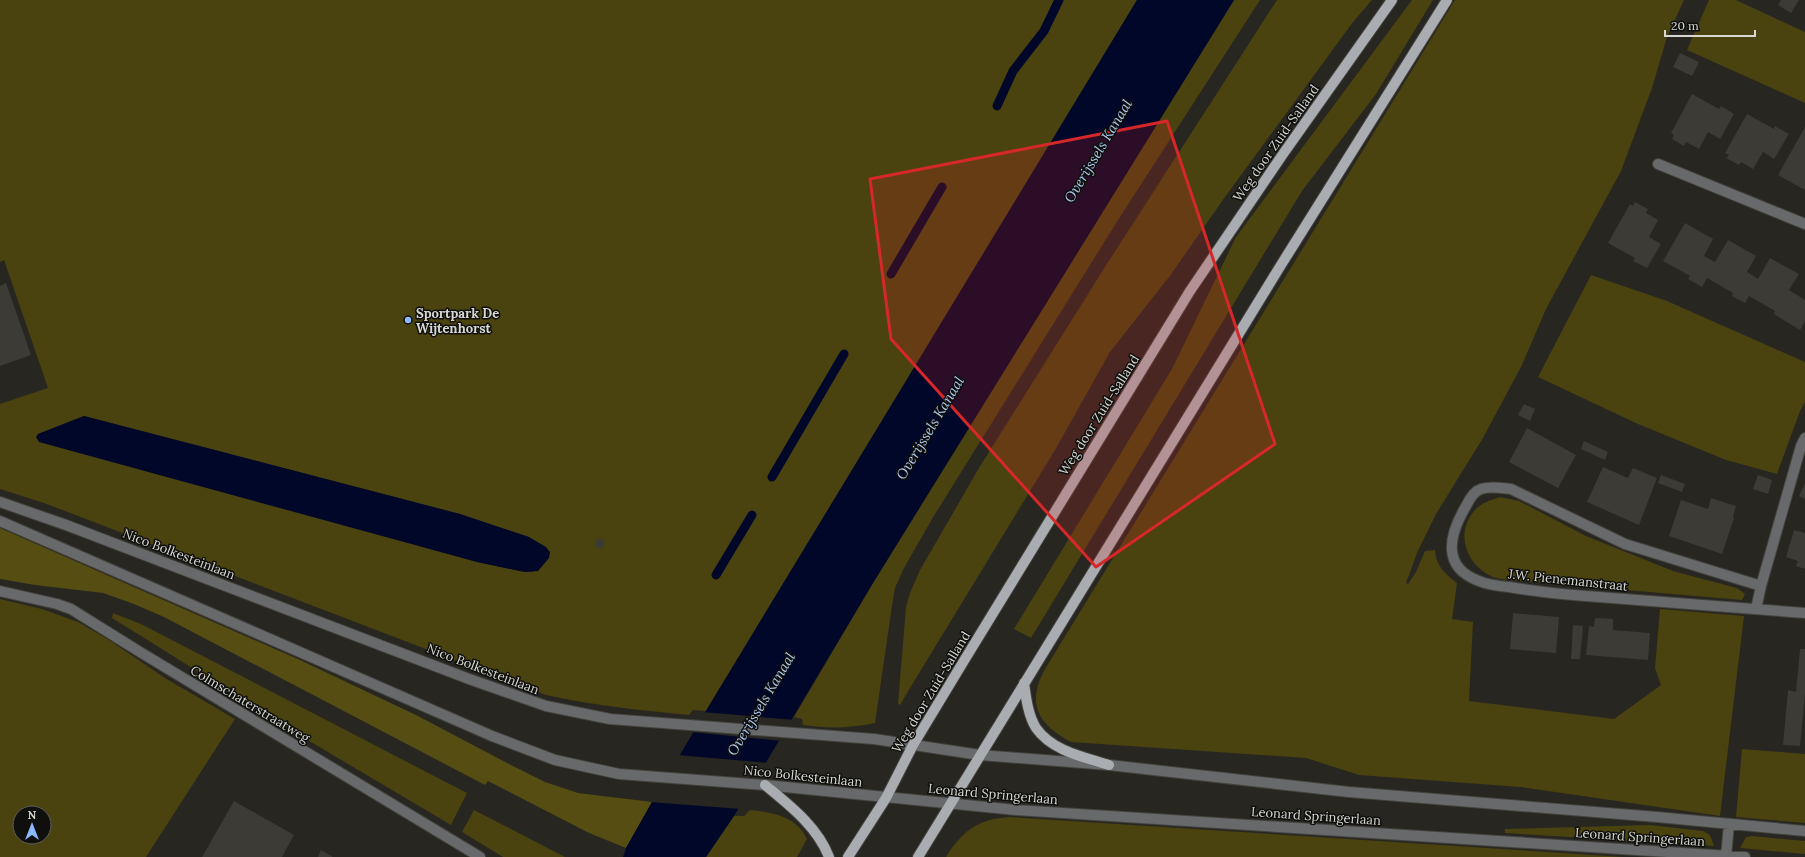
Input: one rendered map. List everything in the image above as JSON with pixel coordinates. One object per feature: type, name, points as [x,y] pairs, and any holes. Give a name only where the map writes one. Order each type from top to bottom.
[{"type":"main road","name":"Weg door Zuid-Salland","points":[[848,857],[886,798],[913,745],[1190,291],[1283,154],[1392,0]]},
{"type":"main road","points":[[918,857],[1281,265],[1447,0]]},
{"type":"main road","points":[[1024,684],[1028,706],[1035,727],[1044,737],[1059,747],[1109,765]]},
{"type":"main road","points":[[765,784],[793,809],[819,836],[829,857]]},
{"type":"street","points":[[1658,164],[1805,224]]},
{"type":"street","points":[[1756,609],[1761,586],[1801,446],[1805,438]]},
{"type":"street","name":"J.W. Pienemanstraat","points":[[1761,586],[1626,544],[1511,489],[1494,487],[1480,489],[1471,497],[1460,515],[1453,534],[1452,551],[1455,563],[1464,574],[1480,581],[1539,592],[1805,613]]},
{"type":"street","name":"Nico Bolkesteinlaan","points":[[0,502],[273,603],[469,679],[546,706],[610,719],[874,739],[980,755]]},
{"type":"street","name":"Nico Bolkesteinlaan","points":[[0,521],[499,739],[554,760],[611,773],[765,784],[886,798]]},
{"type":"street","name":"Colmschaterstraatweg","points":[[0,591],[57,604],[72,609],[140,652],[480,857]]},
{"type":"street","name":"Leonard Springerlaan","points":[[980,755],[1109,765],[1349,792],[1805,831]]},
{"type":"street","name":"Leonard Springerlaan","points":[[886,798],[1032,811],[1745,857]]},
{"type":"street","points":[[1726,856],[1729,824]]},
{"type":"highlighted area","points":[[1167,121],[1275,444],[1096,567],[891,339],[870,179]]},
{"type":"shaded area","name":"Sportpark De Wijtenhorst","points":[[0,0],[1137,0],[706,711],[693,710],[689,715],[600,705],[546,695],[44,503],[0,489],[0,404],[48,388],[4,260],[0,262]],"holes":[[[84,416],[460,514],[529,537],[533,572],[525,572],[477,562],[38,434]]]},
{"type":"shaded area","points":[[1234,0],[1260,0],[1118,220],[932,519],[903,570],[895,588],[875,723],[839,727],[803,725],[802,719],[794,717],[873,583]]},
{"type":"shaded area","points":[[1277,0],[1372,0],[1353,22],[1225,197],[1169,277],[1110,352],[1055,450],[900,705],[898,704],[906,607],[910,593],[920,570],[979,468],[1105,267]]},
{"type":"shaded area","points":[[1412,0],[1433,0],[1376,94],[1302,191],[1031,638],[1014,629],[1172,369],[1236,237]]},
{"type":"shaded area","points":[[1455,0],[1684,0],[1667,37],[1652,88],[1621,171],[1546,309],[1522,365],[1483,438],[1436,514],[1417,553],[1406,583],[1408,584],[1416,572],[1425,551],[1435,550],[1439,565],[1457,583],[1452,619],[1473,622],[1469,701],[1614,719],[1661,685],[1655,668],[1660,609],[1744,616],[1720,816],[1520,787],[1359,775],[1306,758],[1071,742],[1050,728],[1038,712],[1036,693],[1039,681],[1045,669]]},
{"type":"shaded area","points":[[1709,0],[1736,0],[1805,32],[1805,103],[1687,50]]},
{"type":"shaded area","points":[[1591,275],[1667,301],[1805,362],[1805,402],[1800,411],[1777,474],[1726,460],[1638,424],[1538,377]]},
{"type":"shaded area","points":[[1500,497],[1519,501],[1586,536],[1673,571],[1737,588],[1745,594],[1742,600],[1497,578],[1487,574],[1473,561],[1465,545],[1464,536],[1469,518],[1475,510],[1483,504]]},
{"type":"shaded area","points":[[0,528],[300,660],[418,716],[545,782],[578,793],[652,802],[626,848],[589,833],[488,781],[485,785],[164,617],[134,604],[103,593],[35,585],[0,579]]},
{"type":"shaded area","points":[[0,599],[42,609],[78,622],[109,640],[165,678],[235,719],[146,857],[0,857]]},
{"type":"shaded area","points":[[113,613],[141,624],[467,793],[451,825],[311,742],[112,618]]},
{"type":"shaded area","points":[[1742,749],[1805,754],[1805,823],[1736,817]]},
{"type":"shaded area","points":[[474,810],[565,857],[503,857],[462,832]]},
{"type":"shaded area","points":[[750,810],[766,812],[783,817],[790,820],[803,831],[807,839],[797,857],[706,857],[734,816],[744,816]]},
{"type":"shaded area","points":[[1010,817],[1624,857],[946,857],[965,833],[980,823]]},
{"type":"shaded area","points":[[1650,825],[1703,831],[1710,835],[1714,846],[1505,833],[1505,829]]},
{"type":"shaded area","points":[[1752,836],[1805,841],[1805,854],[1740,848],[1746,837]]},
{"type":"water","name":"Overijssels Kanaal","points":[[1137,0],[1234,0],[873,583],[734,816],[706,857],[623,857],[626,848],[652,802],[710,704]]},
{"type":"water","points":[[84,416],[460,514],[529,537],[546,547],[550,552],[549,558],[538,571],[525,572],[477,562],[39,442],[36,437],[38,434]]},
{"type":"pier","points":[[703,712],[795,720],[782,741],[691,732]]},
{"type":"pier","points":[[677,755],[769,763],[741,809],[650,802]]},
{"type":"building","points":[[1781,0],[1799,0],[1791,13],[1778,5]]},
{"type":"building","points":[[1680,53],[1699,62],[1692,76],[1673,67]]},
{"type":"building","points":[[1692,94],[1719,109],[1721,106],[1734,114],[1720,139],[1708,132],[1699,149],[1686,142],[1684,146],[1672,139],[1674,135],[1671,133]]},
{"type":"building","points":[[1747,114],[1774,129],[1775,126],[1789,134],[1774,159],[1763,152],[1753,169],[1741,162],[1739,165],[1726,158],[1729,155],[1725,153]]},
{"type":"building","points":[[1805,127],[1805,190],[1778,175]]},
{"type":"building","points":[[1635,202],[1648,209],[1646,213],[1658,220],[1649,237],[1661,244],[1647,268],[1633,261],[1635,258],[1608,243],[1630,204],[1633,206]]},
{"type":"building","points":[[1685,223],[1713,239],[1704,256],[1715,262],[1728,240],[1756,256],[1747,272],[1758,279],[1770,258],[1799,274],[1789,290],[1805,300],[1805,321],[1800,330],[1774,314],[1775,311],[1749,296],[1745,303],[1732,296],[1733,293],[1707,278],[1702,287],[1688,279],[1690,276],[1663,261]]},
{"type":"building","points":[[6,283],[31,355],[0,366],[0,286]]},
{"type":"building","points":[[1524,404],[1535,409],[1530,421],[1518,415]]},
{"type":"building","points":[[1527,428],[1576,455],[1558,488],[1509,462]]},
{"type":"building","points":[[1584,441],[1608,452],[1605,460],[1581,449]]},
{"type":"building","points":[[1603,467],[1628,478],[1633,468],[1657,478],[1639,525],[1587,502]]},
{"type":"building","points":[[1661,475],[1685,484],[1682,492],[1658,483]]},
{"type":"building","points":[[1758,475],[1772,480],[1768,494],[1753,489]]},
{"type":"building","points":[[1805,483],[1805,499],[1799,496]]},
{"type":"building","points":[[1711,498],[1736,506],[1734,518],[1722,554],[1669,536],[1681,500],[1708,509]]},
{"type":"building","points":[[1794,530],[1805,533],[1805,569],[1796,566],[1798,561],[1786,557]]},
{"type":"building","points":[[598,538],[605,541],[602,549],[594,546]]},
{"type":"building","points":[[1513,613],[1559,617],[1556,653],[1510,649]]},
{"type":"building","points":[[1595,618],[1613,619],[1613,630],[1650,633],[1648,660],[1586,655],[1589,626],[1594,627]]},
{"type":"building","points":[[1573,625],[1583,626],[1580,659],[1571,659]]},
{"type":"building","points":[[1800,649],[1805,649],[1805,694],[1800,746],[1783,745],[1788,690],[1796,692]]},
{"type":"building","points":[[234,801],[294,835],[282,857],[202,857]]},
{"type":"building","points":[[321,850],[333,857],[318,857]]},
{"type":"waterway","points":[[997,106],[1013,71],[1044,31],[1059,0]]},
{"type":"waterway","points":[[891,274],[942,187]]},
{"type":"waterway","points":[[772,477],[844,354]]},
{"type":"waterway","points":[[716,575],[752,515]]},
{"type":"place","name":"Sportpark De Wijtenhorst","points":[[408,320]]}]
